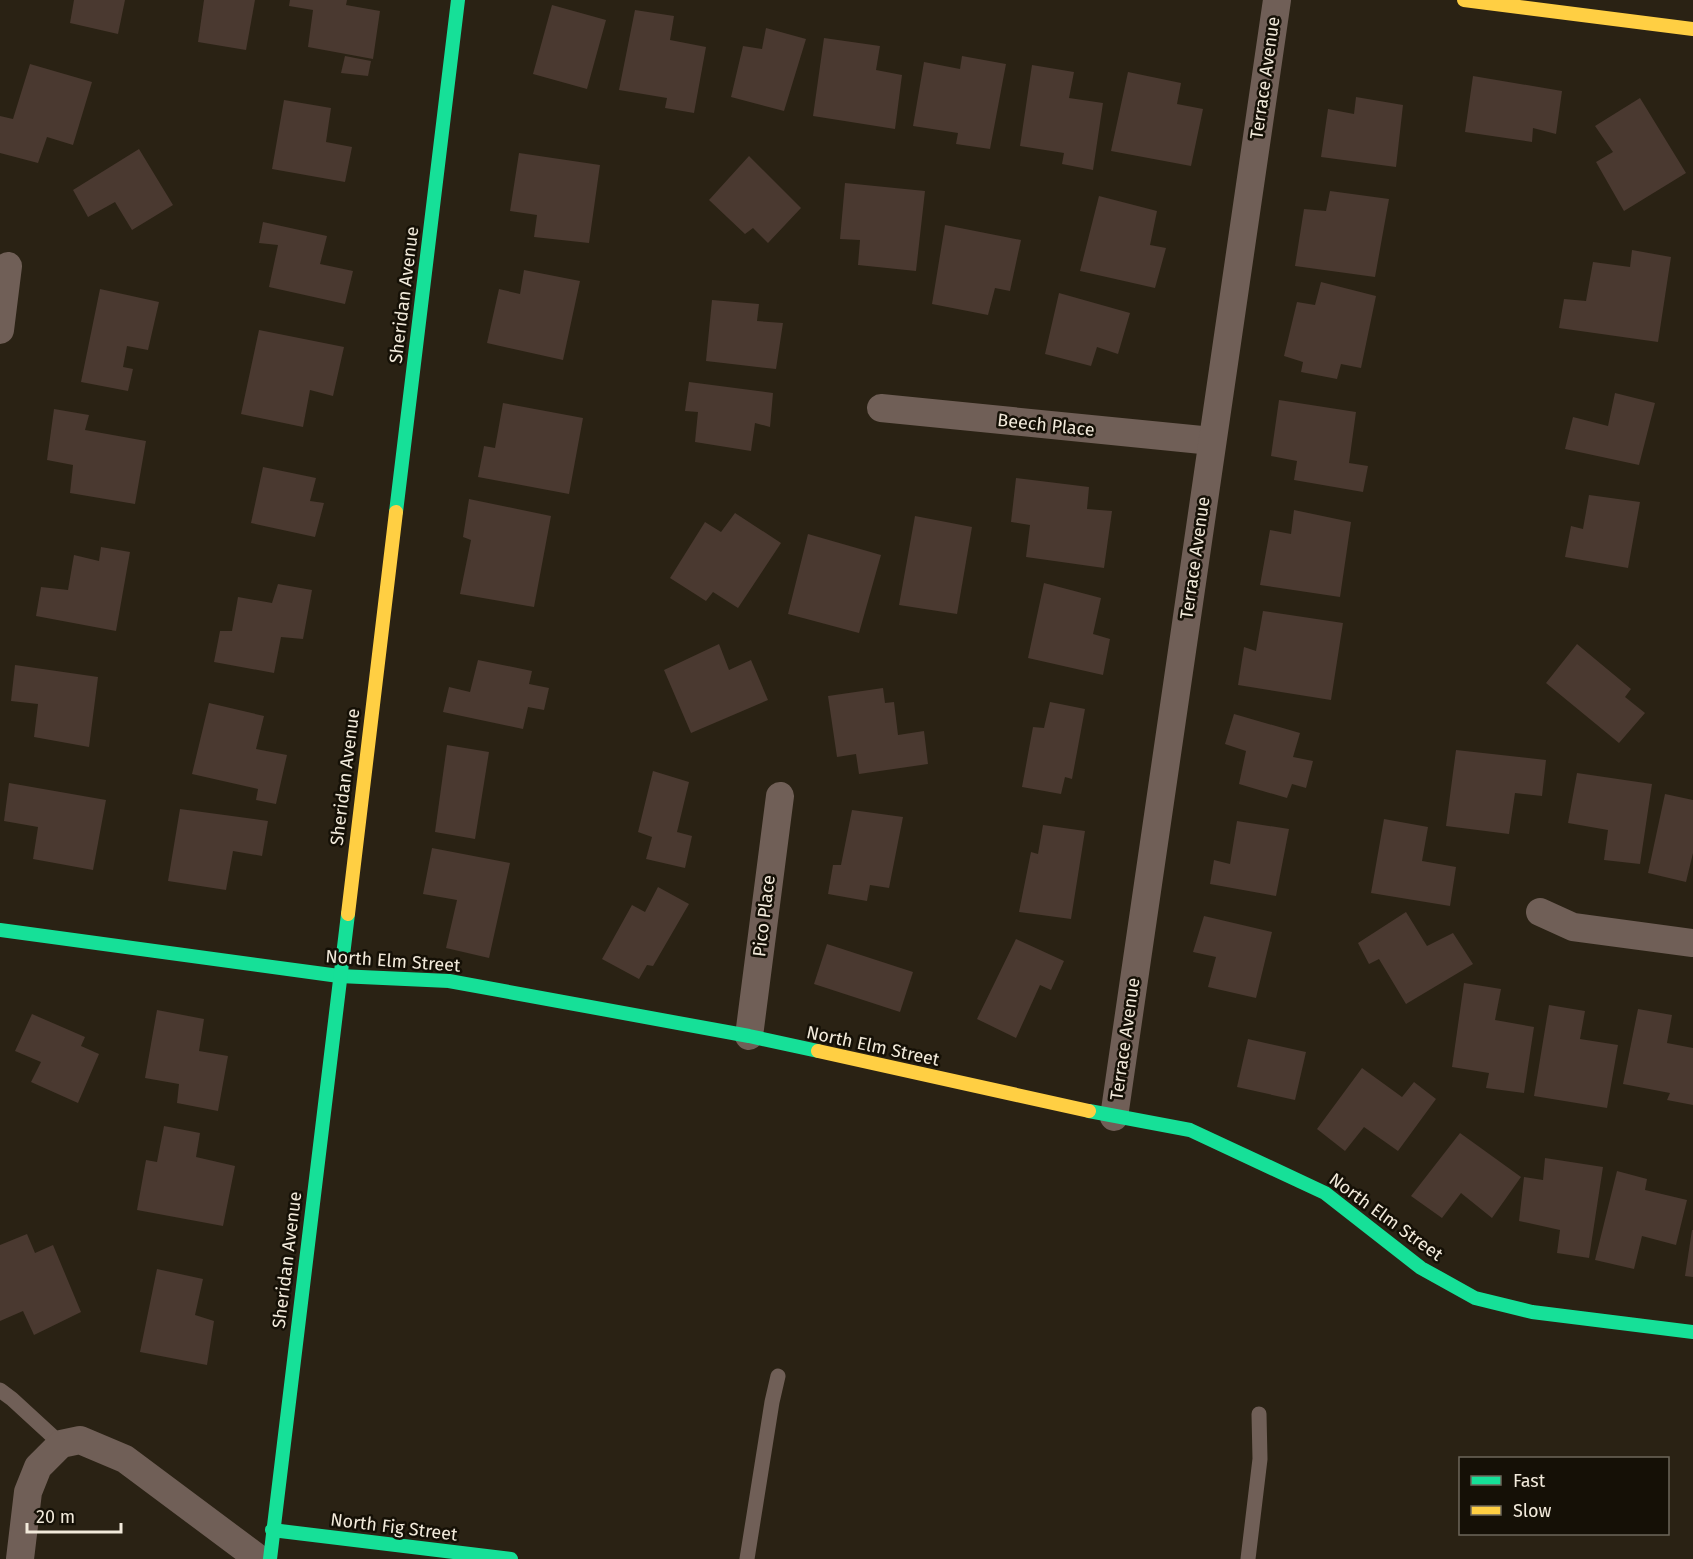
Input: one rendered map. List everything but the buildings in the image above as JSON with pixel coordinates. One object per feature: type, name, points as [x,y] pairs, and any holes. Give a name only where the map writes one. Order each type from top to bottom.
[{"type":"street","name":"Sheridan Avenue","points":[[270,1559],[458,0]]},
{"type":"street","name":"Terrace Avenue","points":[[1113,1117],[1277,0]]},
{"type":"street","points":[[1464,0],[1693,28]]},
{"type":"street","points":[[0,330],[8,266]]},
{"type":"street","name":"Beech Place","points":[[881,408],[1212,441]]},
{"type":"street","name":"Pico Place","points":[[749,1036],[780,796]]},
{"type":"street","points":[[1540,912],[1573,927],[1693,944]]},
{"type":"street","name":"North Elm Street","points":[[0,930],[339,976],[449,981],[749,1036],[1113,1117],[1190,1130],[1325,1193],[1421,1268],[1476,1298],[1532,1312],[1693,1332]]},
{"type":"street","points":[[20,1559],[28,1492],[38,1467],[61,1444],[80,1440],[125,1459],[259,1559]]},
{"type":"street","name":"North Fig Street","points":[[272,1530],[511,1559]]},
{"type":"lane","points":[[747,1559],[778,1376]]},
{"type":"lane","points":[[0,1390],[61,1444]]},
{"type":"lane","points":[[1248,1559],[1260,1459],[1259,1414]]},
{"type":"traffic: fast","points":[[396,512],[458,0]]},
{"type":"traffic: fast","points":[[270,1559],[348,914]]},
{"type":"traffic: fast","points":[[0,930],[339,976],[449,981],[749,1036],[818,1051]]},
{"type":"traffic: fast","points":[[1089,1111],[1190,1130],[1325,1193],[1421,1268],[1475,1298],[1532,1312],[1693,1332]]},
{"type":"traffic: fast","points":[[272,1530],[511,1559]]},
{"type":"traffic: slow","points":[[1464,0],[1693,29]]},
{"type":"traffic: slow","points":[[348,914],[396,512]]},
{"type":"traffic: slow","points":[[818,1051],[1089,1111]]}]
